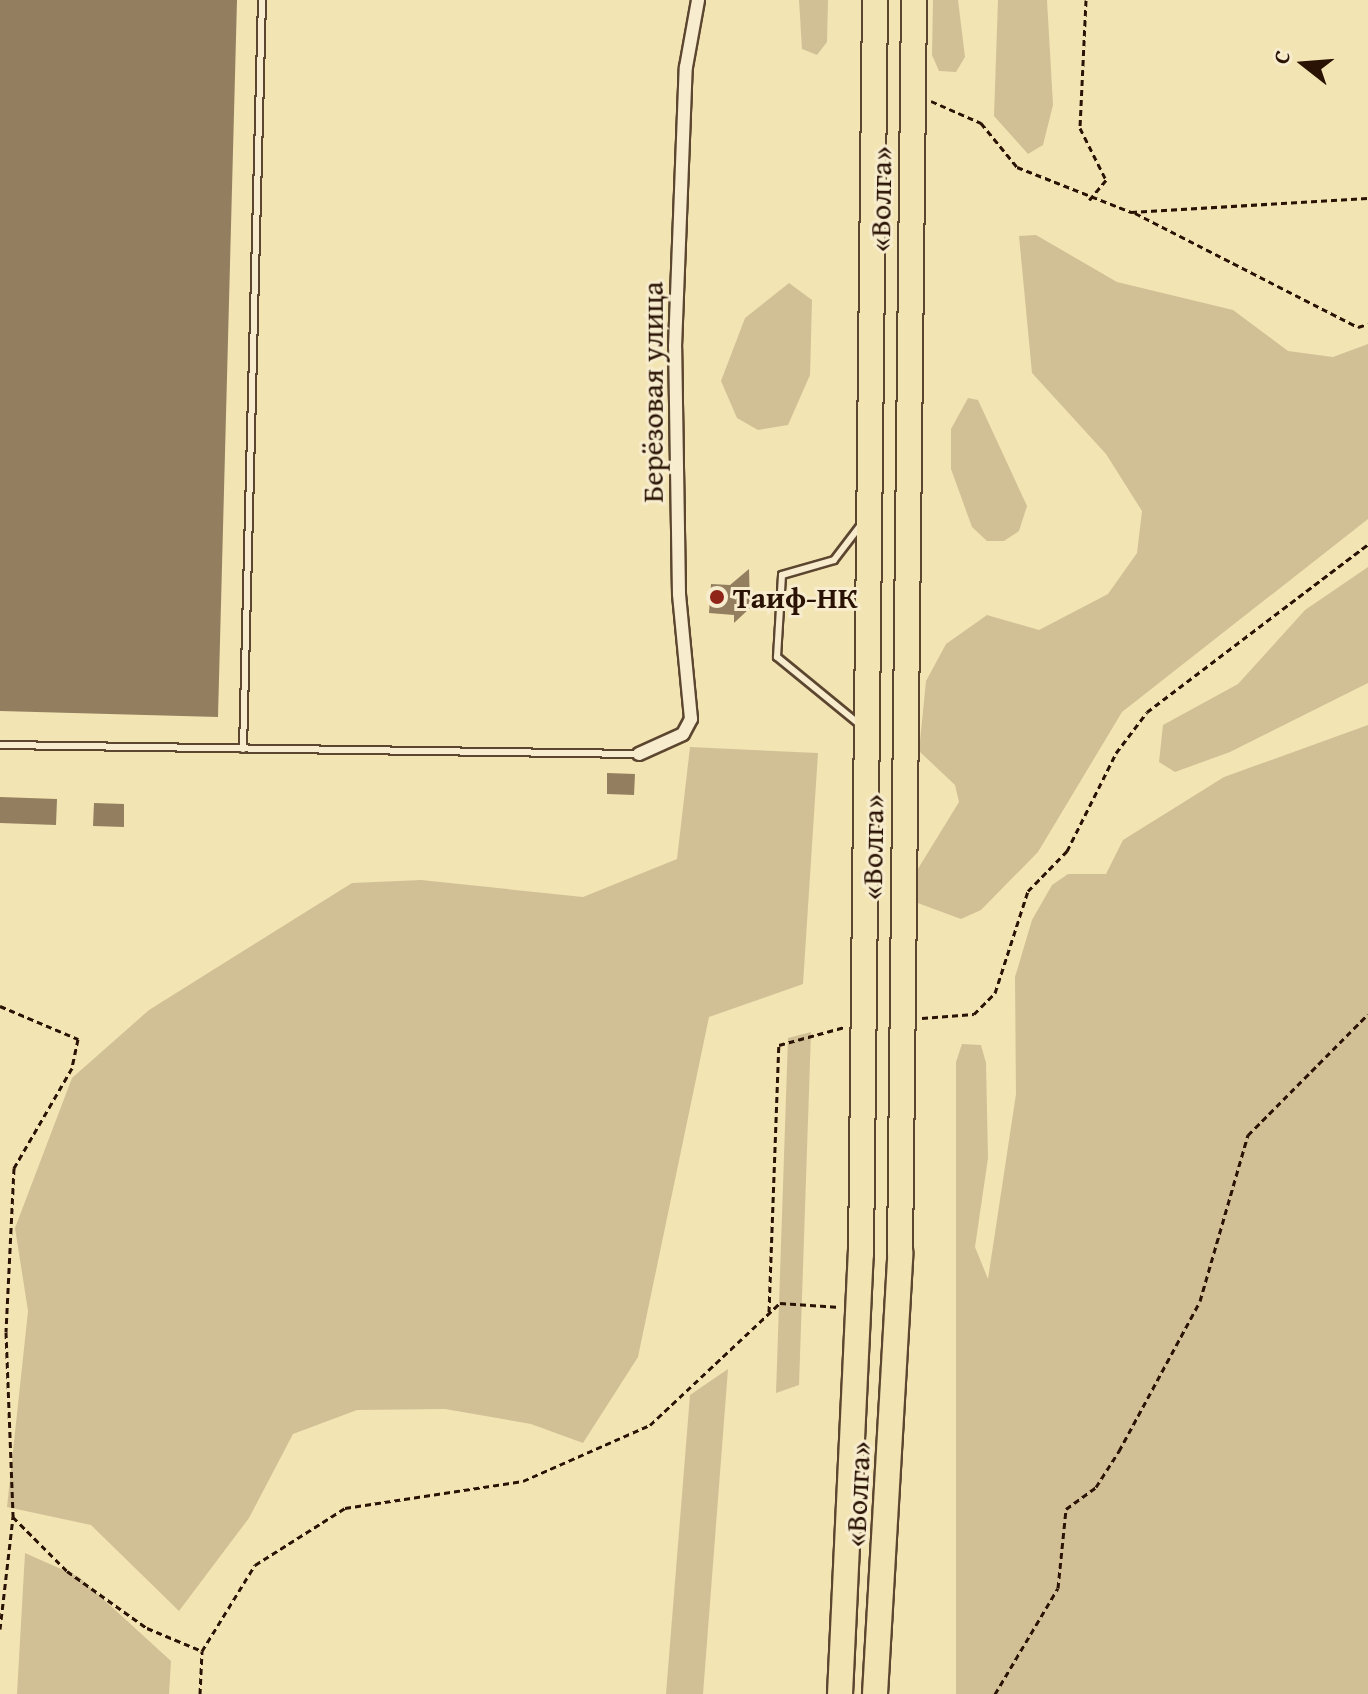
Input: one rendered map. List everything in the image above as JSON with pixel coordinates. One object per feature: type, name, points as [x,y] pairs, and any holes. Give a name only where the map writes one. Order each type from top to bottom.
[{"type":"highway","name":"«Волга»","points":[[840,1694],[859,1309],[875,0]]},
{"type":"highway","name":"«Волга»","points":[[875,1694],[899,1269],[914,0]]},
{"type":"street","name":"Берёзовая улица","points":[[639,754],[683,734],[691,719],[679,594],[675,347],[686,67],[698,0]]},
{"type":"lane","points":[[243,749],[262,0]]},
{"type":"lane","points":[[867,730],[777,657],[782,575],[834,560],[870,514]]},
{"type":"lane","points":[[0,745],[639,754]]},
{"type":"path","points":[[1086,0],[1080,128],[1106,180],[1089,200]]},
{"type":"path","points":[[913,93],[981,123],[1017,167],[1089,200],[1131,212],[1358,327],[1368,324]]},
{"type":"path","points":[[1131,212],[1368,198]]},
{"type":"path","points":[[902,1018],[974,1014],[995,993],[1028,891],[1067,851],[1116,753],[1147,712],[1368,544]]},
{"type":"path","points":[[0,1006],[78,1039],[72,1068],[14,1168],[6,1332],[13,1517],[0,1629]]},
{"type":"path","points":[[995,1694],[1058,1588],[1066,1509],[1096,1487],[1119,1451],[1200,1301],[1248,1135],[1368,1014]]},
{"type":"path","points":[[769,1312],[779,1045],[864,1021]]},
{"type":"path","points":[[200,1694],[202,1651],[255,1565],[345,1508],[523,1481],[650,1425],[780,1303],[859,1309]]},
{"type":"path","points":[[13,1517],[67,1571],[147,1628],[202,1651]]},
{"type":"shaded area","points":[[799,0],[828,0],[827,42],[817,55],[802,49]]},
{"type":"shaded area","points":[[933,0],[958,0],[965,57],[956,72],[939,71],[932,55]]},
{"type":"shaded area","points":[[998,0],[1047,0],[1053,105],[1043,145],[1028,154],[994,116]]},
{"type":"shaded area","points":[[1036,235],[1117,282],[1233,310],[1288,351],[1333,357],[1368,344],[1368,519],[1122,712],[1038,852],[981,910],[961,919],[915,902],[916,872],[959,802],[955,785],[919,751],[926,681],[946,644],[987,615],[1039,630],[1108,594],[1137,553],[1142,511],[1106,454],[1032,373],[1019,236]]},
{"type":"shaded area","points":[[789,283],[812,300],[810,375],[788,425],[758,430],[737,418],[721,381],[745,318]]},
{"type":"shaded area","points":[[968,398],[978,400],[1027,506],[1019,531],[1004,541],[987,541],[972,527],[951,469],[951,429]]},
{"type":"shaded area","points":[[1368,567],[1368,683],[1230,752],[1175,772],[1159,762],[1163,725],[1238,684],[1305,610]]},
{"type":"shaded area","points":[[1368,725],[1368,1694],[956,1694],[956,1062],[962,1044],[981,1045],[986,1063],[988,1158],[975,1247],[988,1279],[1016,1094],[1015,977],[1032,920],[1052,885],[1068,874],[1106,874],[1123,840],[1224,777]]},
{"type":"shaded area","points":[[690,747],[818,753],[803,984],[709,1017],[638,1357],[583,1443],[531,1424],[445,1409],[357,1410],[293,1434],[249,1518],[179,1611],[91,1525],[7,1507],[28,1311],[15,1228],[72,1078],[149,1010],[352,883],[421,880],[583,897],[677,859]]},
{"type":"shaded area","points":[[811,1032],[799,1385],[776,1393],[788,1038]]},
{"type":"shaded area","points":[[728,1369],[703,1694],[666,1694],[690,1395]]},
{"type":"shaded area","points":[[25,1553],[79,1577],[171,1661],[169,1694],[17,1694]]},
{"type":"building","points":[[0,0],[237,0],[218,717],[0,711]]},
{"type":"building","points":[[749,569],[750,608],[734,623],[734,615],[709,613],[711,584],[730,585]]},
{"type":"building","points":[[607,773],[635,774],[634,795],[607,794]]},
{"type":"building","points":[[0,797],[57,799],[56,825],[0,823]]},
{"type":"building","points":[[94,803],[124,804],[124,827],[93,826]]},
{"type":"place","name":"Таиф-НК","points":[[717,597]]}]
